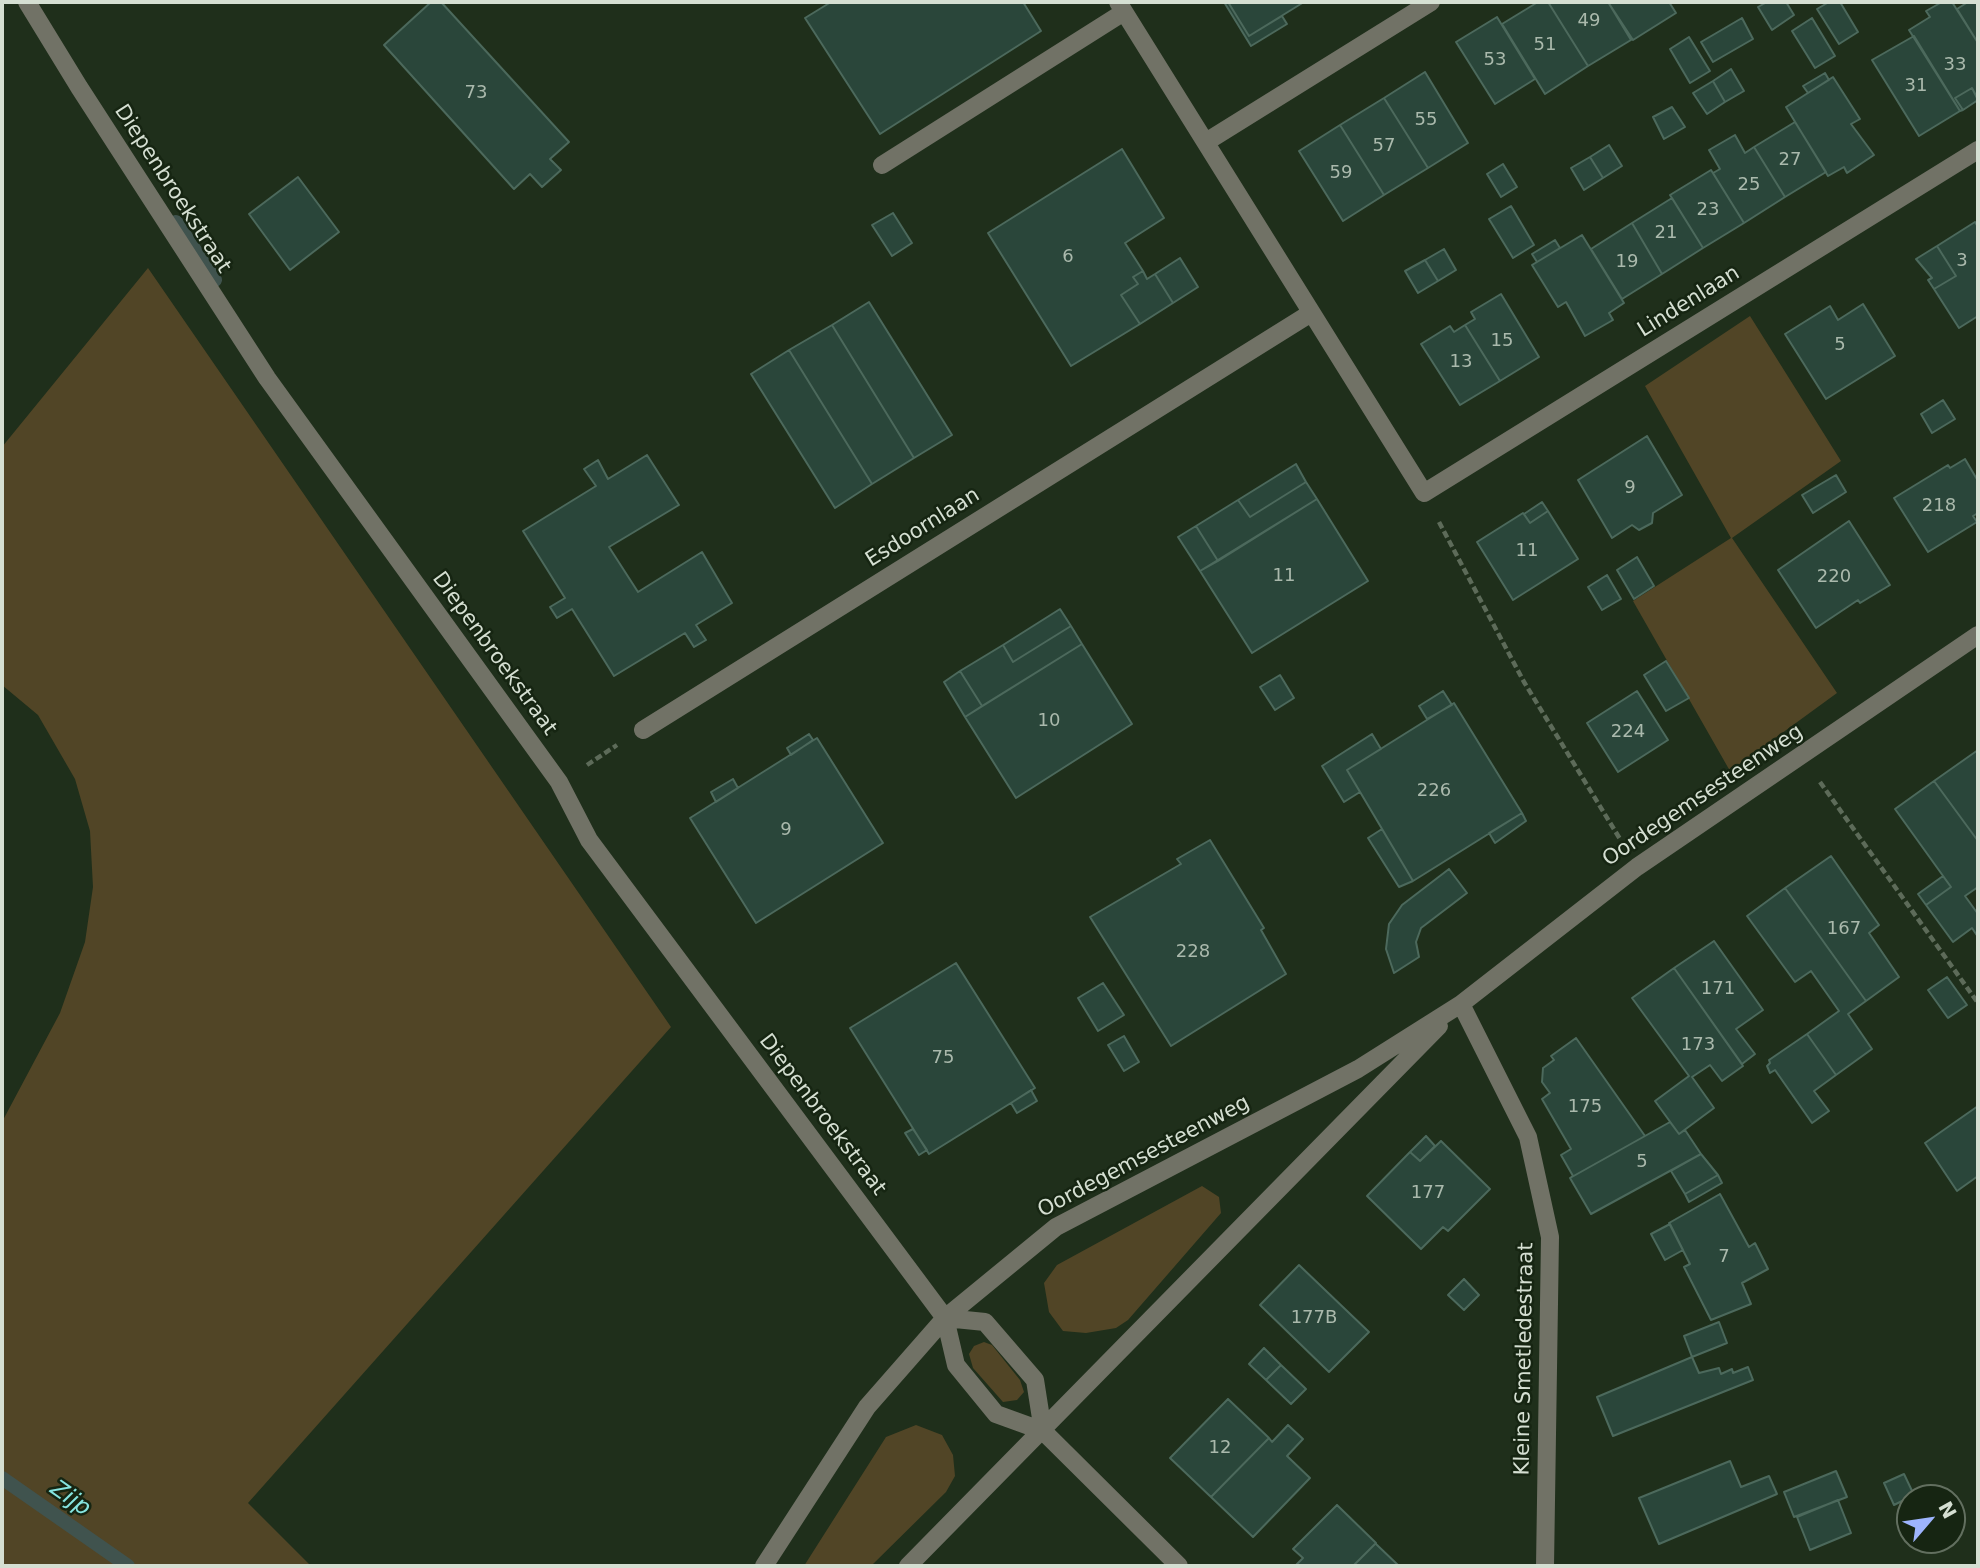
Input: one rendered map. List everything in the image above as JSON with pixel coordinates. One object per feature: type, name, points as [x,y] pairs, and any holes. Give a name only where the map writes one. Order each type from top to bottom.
[{"type":"street","name":"Diepenbroekstraat","points":[[27,2],[267,378],[559,782],[589,840],[945,1318],[956,1365],[996,1413],[1043,1431]]},
{"type":"street","points":[[1206,142],[1431,2]]},
{"type":"street","points":[[882,165],[1121,7],[1424,493]]},
{"type":"street","name":"Lindenlaan","points":[[1424,493],[1978,150]]},
{"type":"street","name":"Esdoornlaan","points":[[643,730],[1311,313]]},
{"type":"street","name":"Oordegemsesteenweg","points":[[764,1566],[867,1408],[945,1318],[1056,1227],[1358,1069],[1461,1003],[1637,867],[1978,635]]},
{"type":"street","name":"Oordegemsesteenweg","points":[[908,1566],[1461,1003]]},
{"type":"street","name":"Kleine Smetledestraat","points":[[1461,1003],[1528,1137],[1550,1237],[1545,1566]]},
{"type":"street","points":[[945,1318],[985,1322],[1035,1380],[1043,1431],[1179,1566]]},
{"type":"path","points":[[1424,493],[1524,682],[1637,867]]},
{"type":"path","points":[[559,782],[643,730]]},
{"type":"path","points":[[1805,754],[1822,786],[1978,1003]]},
{"type":"shaded area","points":[[148,268],[671,1027],[248,1503],[311,1566],[2,1566],[2,1122],[60,1013],[85,942],[93,887],[90,831],[75,779],[38,715],[2,685],[2,447]]},
{"type":"shaded area","points":[[1750,316],[1841,461],[1732,538],[1837,693],[1730,771],[1633,601],[1731,538],[1645,386]]},
{"type":"shaded area","points":[[1202,1186],[1219,1197],[1221,1213],[1128,1320],[1116,1328],[1086,1333],[1063,1331],[1049,1312],[1044,1283],[1057,1265]]},
{"type":"shaded area","points":[[984,1342],[992,1345],[1020,1380],[1024,1392],[1017,1400],[1003,1402],[973,1368],[969,1354],[974,1346]]},
{"type":"shaded area","points":[[916,1425],[942,1435],[953,1455],[955,1476],[946,1492],[871,1566],[804,1566],[886,1437]]},
{"type":"building","points":[[431,2],[441,2],[569,142],[550,159],[561,170],[542,187],[530,174],[514,189],[384,45]]},
{"type":"building","points":[[831,2],[1023,2],[1041,31],[880,134],[805,18]]},
{"type":"building","points":[[1224,2],[1228,2],[1249,36],[1282,16],[1287,24],[1251,46]]},
{"type":"building","points":[[1228,2],[1304,2],[1249,36]]},
{"type":"building","points":[[1538,2],[1548,2],[1588,66],[1545,94],[1502,24]]},
{"type":"building","points":[[1548,2],[1608,2],[1631,40],[1588,66]]},
{"type":"building","points":[[1608,2],[1669,2],[1676,13],[1633,40]]},
{"type":"building","points":[[1767,2],[1786,2],[1794,15],[1772,30],[1758,7]]},
{"type":"building","points":[[1829,2],[1840,2],[1858,32],[1839,44],[1817,9]]},
{"type":"building","points":[[1942,2],[1952,2],[1978,43],[1978,99],[1972,88],[1955,98],[1963,110],[1960,111],[1909,30],[1930,17],[1926,11]]},
{"type":"building","points":[[1968,2],[1978,2],[1978,43],[1957,9]]},
{"type":"building","points":[[1497,17],[1535,79],[1495,104],[1456,42]]},
{"type":"building","points":[[1742,18],[1753,39],[1713,62],[1701,42]]},
{"type":"building","points":[[1812,18],[1835,56],[1815,68],[1792,31]]},
{"type":"building","points":[[1914,36],[1960,111],[1919,136],[1872,60]]},
{"type":"building","points":[[1689,37],[1710,71],[1690,83],[1670,49]]},
{"type":"building","points":[[1731,69],[1744,91],[1725,102],[1713,81]]},
{"type":"building","points":[[1425,72],[1468,143],[1428,168],[1384,98]]},
{"type":"building","points":[[1825,73],[1829,80],[1808,93],[1803,86]]},
{"type":"building","points":[[1833,77],[1860,119],[1851,124],[1874,155],[1847,173],[1844,167],[1828,176],[1786,107]]},
{"type":"building","points":[[1713,81],[1725,102],[1707,114],[1693,93]]},
{"type":"building","points":[[1972,88],[1978,100],[1963,110],[1955,98]]},
{"type":"building","points":[[1384,98],[1428,168],[1384,195],[1340,125]]},
{"type":"building","points":[[1672,107],[1685,127],[1664,139],[1653,117]]},
{"type":"building","points":[[1795,122],[1826,172],[1785,197],[1754,147]]},
{"type":"building","points":[[1340,125],[1384,195],[1343,221],[1299,151]]},
{"type":"building","points":[[1735,135],[1745,153],[1754,147],[1785,197],[1744,223],[1713,173],[1720,169],[1709,150]]},
{"type":"building","points":[[1609,145],[1622,166],[1603,178],[1590,157]]},
{"type":"building","points":[[1122,149],[1164,218],[1125,243],[1143,271],[1133,277],[1138,284],[1121,295],[1140,324],[1071,366],[988,233]]},
{"type":"building","points":[[1590,157],[1603,178],[1584,190],[1571,168]]},
{"type":"building","points":[[1503,164],[1517,187],[1501,197],[1487,174]]},
{"type":"building","points":[[1711,170],[1744,223],[1703,248],[1670,195]]},
{"type":"building","points":[[298,177],[339,232],[290,270],[249,214]]},
{"type":"building","points":[[1672,198],[1703,248],[1662,274],[1632,223]]},
{"type":"building","points":[[1511,206],[1534,245],[1513,258],[1489,219]]},
{"type":"building","points":[[893,213],[912,243],[892,256],[872,225]]},
{"type":"building","points":[[1975,222],[1978,227],[1978,316],[1959,328],[1934,289],[1956,276],[1937,246]]},
{"type":"building","points":[[1632,223],[1662,274],[1622,299],[1591,249]]},
{"type":"building","points":[[1582,235],[1624,303],[1609,313],[1613,320],[1585,336],[1566,302],[1558,307],[1532,265]]},
{"type":"building","points":[[1555,240],[1560,248],[1537,262],[1532,254]]},
{"type":"building","points":[[1937,246],[1956,276],[1934,289],[1928,280],[1932,278],[1916,259]]},
{"type":"building","points":[[1444,249],[1456,270],[1438,281],[1425,260]]},
{"type":"building","points":[[1180,258],[1198,287],[1173,303],[1155,274]]},
{"type":"building","points":[[1425,260],[1438,281],[1418,293],[1405,271]]},
{"type":"building","points":[[1143,271],[1147,279],[1155,274],[1173,303],[1140,324],[1121,295],[1138,284],[1133,277]]},
{"type":"building","points":[[1501,294],[1539,357],[1500,381],[1465,325],[1475,319],[1471,312]]},
{"type":"building","points":[[869,302],[952,435],[914,458],[832,325]]},
{"type":"building","points":[[1863,304],[1895,356],[1826,399],[1785,334],[1830,306],[1838,320]]},
{"type":"building","points":[[832,325],[914,458],[872,484],[789,350]]},
{"type":"building","points":[[1465,325],[1500,381],[1460,405],[1421,344],[1450,326],[1454,332]]},
{"type":"building","points":[[789,350],[872,484],[835,508],[751,374]]},
{"type":"building","points":[[1943,400],[1955,419],[1932,433],[1921,414]]},
{"type":"building","points":[[1647,436],[1682,495],[1653,513],[1652,523],[1639,530],[1632,525],[1612,538],[1578,480]]},
{"type":"building","points":[[647,455],[679,505],[609,547],[638,592],[702,552],[732,603],[696,625],[706,640],[694,647],[685,633],[614,676],[572,609],[557,618],[550,607],[565,598],[523,531],[596,486],[584,469],[598,460],[608,479]]},
{"type":"building","points":[[1965,459],[1978,481],[1978,513],[1973,516],[1977,522],[1928,552],[1894,498],[1948,465],[1950,468]]},
{"type":"building","points":[[1296,464],[1306,482],[1250,517],[1238,500]]},
{"type":"building","points":[[1836,475],[1846,492],[1813,513],[1802,495]]},
{"type":"building","points":[[1306,482],[1317,499],[1218,561],[1196,526],[1238,500],[1250,517]]},
{"type":"building","points":[[1317,499],[1368,581],[1252,653],[1200,571]]},
{"type":"building","points":[[1542,502],[1548,511],[1530,523],[1524,514]]},
{"type":"building","points":[[1548,511],[1578,559],[1513,600],[1477,542],[1523,513],[1530,523]]},
{"type":"building","points":[[1849,521],[1890,585],[1860,603],[1858,600],[1816,628],[1778,570]]},
{"type":"building","points":[[1196,526],[1218,561],[1200,571],[1178,537]]},
{"type":"building","points":[[1637,557],[1654,586],[1634,599],[1617,570]]},
{"type":"building","points":[[1607,575],[1621,599],[1602,610],[1588,587]]},
{"type":"building","points":[[1060,609],[1071,626],[1013,662],[1003,645]]},
{"type":"building","points":[[1071,626],[1082,644],[982,706],[960,671],[1003,645],[1013,662]]},
{"type":"building","points":[[1082,644],[1132,724],[1016,798],[965,717]]},
{"type":"building","points":[[1666,661],[1689,698],[1666,711],[1644,675]]},
{"type":"building","points":[[960,671],[982,706],[965,717],[944,682]]},
{"type":"building","points":[[1280,675],[1294,698],[1275,710],[1260,687]]},
{"type":"building","points":[[1443,691],[1452,705],[1427,719],[1419,706]]},
{"type":"building","points":[[1637,691],[1668,740],[1618,772],[1587,723]]},
{"type":"building","points":[[1454,703],[1522,813],[1413,881],[1347,770]]},
{"type":"building","points":[[809,734],[813,740],[791,755],[787,748]]},
{"type":"building","points":[[1372,734],[1381,749],[1347,770],[1360,792],[1344,802],[1322,766]]},
{"type":"building","points":[[817,738],[883,843],[756,923],[690,818]]},
{"type":"building","points":[[1978,750],[1978,841],[1934,781]]},
{"type":"building","points":[[733,779],[738,788],[716,802],[711,792]]},
{"type":"building","points":[[1934,781],[1978,841],[1978,887],[1965,896],[1978,914],[1978,937],[1972,928],[1953,942],[1926,905],[1951,887],[1895,809]]},
{"type":"building","points":[[1522,813],[1526,821],[1495,843],[1489,833]]},
{"type":"building","points":[[1382,829],[1413,881],[1399,887],[1368,838]]},
{"type":"building","points":[[1210,840],[1264,928],[1261,930],[1286,974],[1171,1046],[1090,917],[1181,864],[1177,859]]},
{"type":"building","points":[[1831,856],[1879,925],[1869,933],[1899,977],[1866,1001],[1785,888]]},
{"type":"building","points":[[1449,869],[1467,893],[1421,928],[1416,942],[1419,957],[1394,973],[1386,949],[1389,924],[1402,905]]},
{"type":"building","points":[[1943,876],[1951,887],[1926,905],[1918,894]]},
{"type":"building","points":[[1785,888],[1866,1001],[1848,1014],[1872,1049],[1836,1075],[1807,1034],[1839,1011],[1811,971],[1795,982],[1747,916]]},
{"type":"building","points":[[1714,941],[1763,1010],[1736,1029],[1755,1054],[1742,1064],[1674,968]]},
{"type":"building","points":[[956,963],[1035,1088],[929,1154],[850,1028]]},
{"type":"building","points":[[1674,968],[1743,1066],[1722,1081],[1710,1065],[1692,1077],[1714,1108],[1679,1134],[1655,1101],[1689,1076],[1632,998]]},
{"type":"building","points":[[1947,977],[1967,1005],[1948,1018],[1928,990]]},
{"type":"building","points":[[1103,983],[1124,1015],[1098,1031],[1078,998]]},
{"type":"building","points":[[1807,1034],[1836,1075],[1814,1091],[1829,1111],[1812,1123],[1775,1070],[1770,1073],[1767,1066],[1769,1060]]},
{"type":"building","points":[[1124,1036],[1139,1062],[1124,1071],[1108,1045]]},
{"type":"building","points":[[1576,1038],[1645,1136],[1570,1178],[1573,1176],[1561,1155],[1571,1149],[1542,1099],[1550,1093],[1542,1082],[1543,1068],[1554,1060],[1551,1056]]},
{"type":"building","points":[[1031,1090],[1037,1101],[1017,1113],[1011,1103]]},
{"type":"building","points":[[1978,1106],[1978,1176],[1957,1191],[1925,1143]]},
{"type":"building","points":[[1670,1122],[1679,1134],[1685,1130],[1701,1154],[1591,1214],[1570,1178]]},
{"type":"building","points":[[913,1129],[927,1150],[919,1155],[905,1133]]},
{"type":"building","points":[[1426,1136],[1435,1146],[1420,1161],[1410,1152]]},
{"type":"building","points":[[1441,1141],[1490,1189],[1448,1231],[1443,1227],[1421,1249],[1367,1196],[1410,1152],[1420,1161]]},
{"type":"building","points":[[1701,1154],[1718,1175],[1685,1194],[1671,1171]]},
{"type":"building","points":[[1718,1175],[1722,1183],[1689,1202],[1685,1194]]},
{"type":"building","points":[[1720,1194],[1749,1247],[1755,1243],[1768,1269],[1742,1283],[1751,1304],[1711,1320],[1684,1267],[1690,1264],[1669,1223]]},
{"type":"building","points":[[1670,1224],[1683,1250],[1665,1260],[1651,1234]]},
{"type":"building","points":[[1299,1265],[1369,1332],[1329,1372],[1260,1305]]},
{"type":"building","points":[[1464,1279],[1479,1295],[1464,1310],[1448,1295]]},
{"type":"building","points":[[1719,1322],[1727,1343],[1692,1357],[1684,1336]]},
{"type":"building","points":[[1264,1348],[1281,1365],[1266,1380],[1249,1364]]},
{"type":"building","points":[[1692,1357],[1699,1373],[1719,1368],[1721,1374],[1732,1369],[1733,1373],[1748,1367],[1753,1380],[1613,1436],[1597,1397]]},
{"type":"building","points":[[1281,1365],[1306,1389],[1291,1404],[1266,1380]]},
{"type":"building","points":[[1228,1399],[1269,1438],[1211,1497],[1170,1458]]},
{"type":"building","points":[[1288,1425],[1303,1439],[1287,1456],[1310,1478],[1253,1537],[1211,1497],[1269,1438],[1272,1442]]},
{"type":"building","points":[[1730,1461],[1741,1487],[1769,1476],[1777,1494],[1659,1544],[1639,1498]]},
{"type":"building","points":[[1836,1471],[1847,1497],[1794,1517],[1784,1492]]},
{"type":"building","points":[[1904,1474],[1909,1484],[1896,1484],[1894,1505],[1884,1483]]},
{"type":"building","points":[[1838,1500],[1851,1533],[1810,1550],[1797,1517]]},
{"type":"building","points":[[1337,1505],[1376,1543],[1353,1566],[1295,1566],[1303,1558],[1293,1549]]},
{"type":"building","points":[[1376,1543],[1399,1566],[1353,1566]]},
{"type":"waterway","points":[[176,222],[215,280]]},
{"type":"waterway","name":"Zijp","points":[[2,1478],[128,1566]]}]
